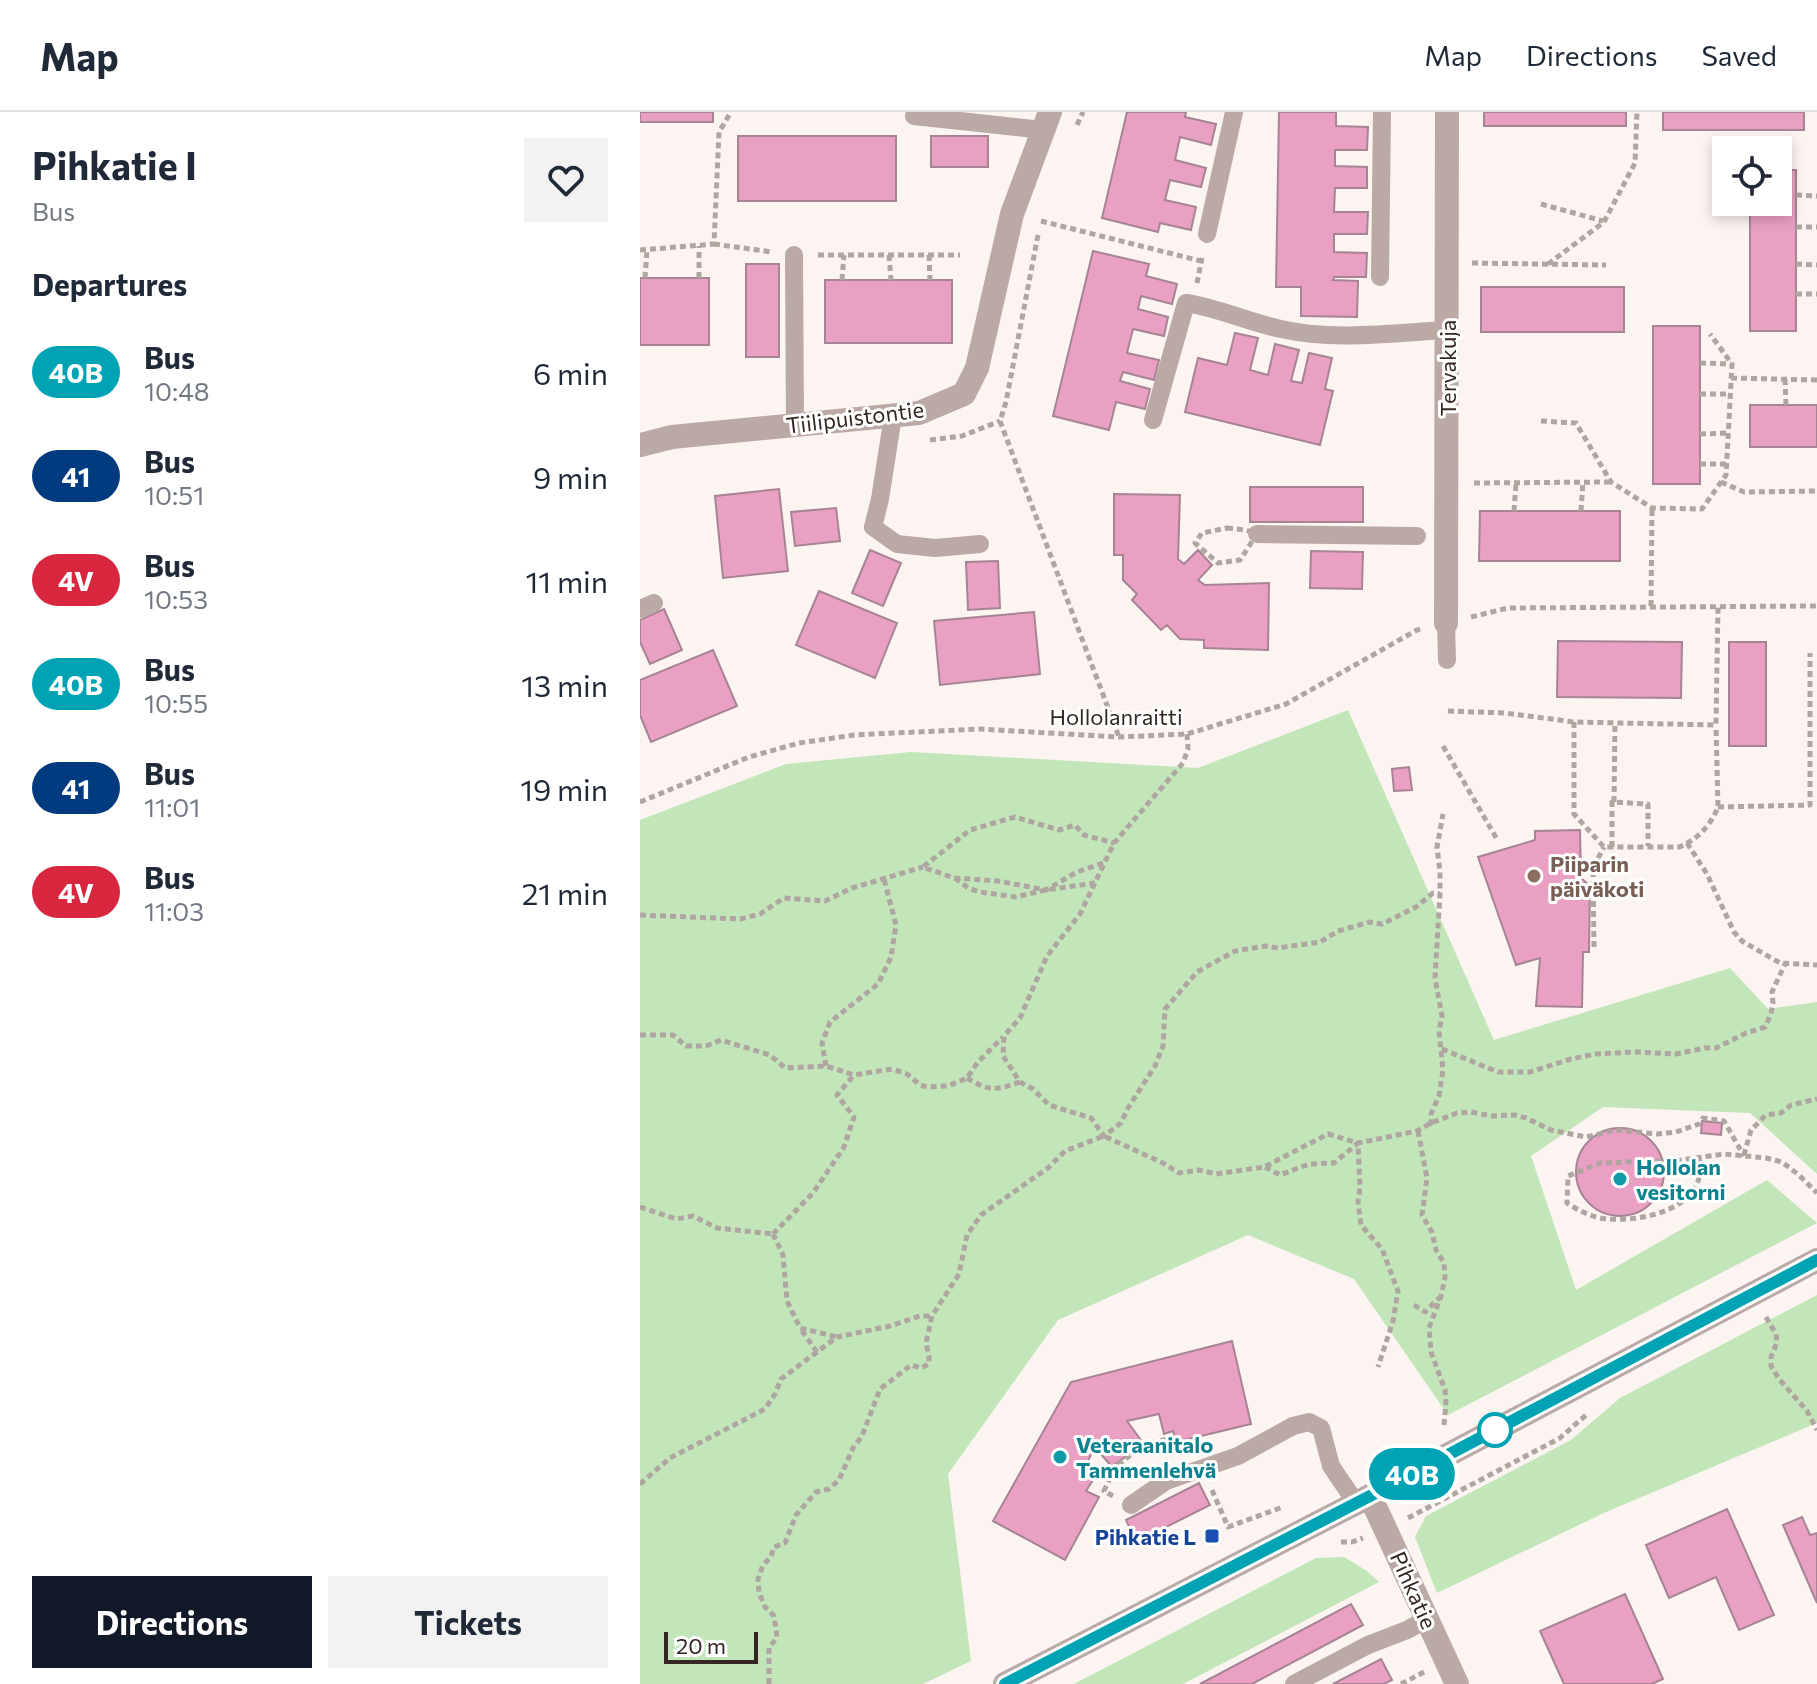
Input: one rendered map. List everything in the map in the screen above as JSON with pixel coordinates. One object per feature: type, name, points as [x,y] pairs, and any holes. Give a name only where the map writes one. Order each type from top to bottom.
[{"type":"street","name":"Tervakuja","points":[[1446,623],[1447,112]]},
{"type":"street","name":"Tiilipuistontie","points":[[640,445],[672,437],[919,413],[964,394],[977,368],[1012,214],[1046,121]]},
{"type":"street","points":[[1005,1684],[1363,1500],[1817,1260]]},
{"type":"street","name":"Pihkatie","points":[[1363,1500],[1427,1619],[1457,1684]]},
{"type":"lane","points":[[1207,234],[1234,112]]},
{"type":"lane","points":[[1380,277],[1382,112]]},
{"type":"lane","points":[[914,116],[1046,121]]},
{"type":"lane","points":[[794,255],[795,425]]},
{"type":"lane","points":[[1153,420],[1186,303],[1207,306],[1282,330],[1341,336],[1447,330]]},
{"type":"lane","points":[[893,416],[873,527],[897,544],[935,548],[980,544]]},
{"type":"lane","points":[[1257,534],[1417,536]]},
{"type":"lane","points":[[1446,623],[1447,660]]},
{"type":"lane","points":[[1131,1505],[1166,1481],[1238,1456],[1293,1426],[1309,1422],[1321,1428],[1331,1466],[1363,1500]]},
{"type":"lane","points":[[1294,1684],[1368,1645],[1427,1619]]},
{"type":"path","points":[[714,244],[719,132],[731,112]]},
{"type":"path","points":[[1077,126],[1083,112]]},
{"type":"path","points":[[1548,264],[1604,222],[1635,163],[1637,112]]},
{"type":"path","points":[[1796,195],[1817,196]]},
{"type":"path","points":[[1541,204],[1604,222]]},
{"type":"path","points":[[1044,209],[1000,421],[1119,737]]},
{"type":"path","points":[[1041,221],[1201,261]]},
{"type":"path","points":[[1796,227],[1817,227]]},
{"type":"path","points":[[1193,304],[1207,234]]},
{"type":"path","points":[[645,278],[644,250],[714,244],[794,255],[960,255]]},
{"type":"path","points":[[699,246],[699,278]]},
{"type":"path","points":[[842,280],[844,255]]},
{"type":"path","points":[[889,255],[891,280]]},
{"type":"path","points":[[929,255],[930,280]]},
{"type":"path","points":[[1447,263],[1606,265]]},
{"type":"path","points":[[1796,264],[1817,265]]},
{"type":"path","points":[[1796,294],[1817,294]]},
{"type":"path","points":[[1541,421],[1576,423],[1611,482],[1652,508],[1702,509],[1726,475],[1732,364],[1710,334]]},
{"type":"path","points":[[1700,363],[1732,364]]},
{"type":"path","points":[[1731,378],[1817,380]]},
{"type":"path","points":[[1785,379],[1786,405]]},
{"type":"path","points":[[1700,394],[1730,394]]},
{"type":"path","points":[[1700,434],[1728,433]]},
{"type":"path","points":[[1700,464],[1726,464]]},
{"type":"path","points":[[1581,511],[1583,482]]},
{"type":"path","points":[[1474,483],[1611,482]]},
{"type":"path","points":[[1721,482],[1744,492],[1817,491]]},
{"type":"path","points":[[1514,511],[1516,483]]},
{"type":"path","points":[[1651,606],[1652,508]]},
{"type":"path","points":[[1227,528],[1257,534],[1240,560],[1218,563],[1195,543],[1202,533],[1227,528]]},
{"type":"path","points":[[1574,722],[1574,814],[1604,847],[1679,847],[1706,828],[1718,807],[1718,605]]},
{"type":"path","name":"Hollolanraitti","points":[[640,802],[749,757],[799,743],[840,737],[979,729],[1119,737],[1187,734],[1286,704],[1417,630],[1508,608],[1817,606]]},
{"type":"path","points":[[1718,807],[1813,805],[1810,653]]},
{"type":"path","points":[[1448,711],[1505,713],[1574,722],[1716,725]]},
{"type":"path","points":[[1612,847],[1615,722]]},
{"type":"path","points":[[640,1035],[673,1035],[686,1046],[706,1046],[721,1040],[770,1055],[785,1068],[826,1066],[854,1075],[892,1069],[907,1074],[927,1087],[948,1086],[967,1078],[1020,1018],[1047,956],[1080,914],[1114,843],[1183,763],[1188,749],[1187,734]]},
{"type":"path","points":[[1443,746],[1498,841]]},
{"type":"path","points":[[1614,802],[1648,804],[1648,846]]},
{"type":"path","points":[[1431,1123],[1443,1070],[1439,1031],[1442,1016],[1435,978],[1440,894],[1437,847],[1443,814]]},
{"type":"path","points":[[640,915],[740,919],[760,914],[784,898],[825,901],[852,888],[923,867],[970,830],[1015,817],[1059,830],[1075,825],[1084,835],[1114,843]]},
{"type":"path","points":[[1687,843],[1707,874],[1734,932],[1742,941],[1780,963],[1817,965]]},
{"type":"path","points":[[1594,947],[1593,868],[1604,847]]},
{"type":"path","points":[[923,867],[954,878],[998,881],[1046,890],[1077,872],[1104,862]]},
{"type":"path","points":[[954,878],[980,892],[1015,897],[1096,882]]},
{"type":"path","points":[[826,1066],[822,1043],[830,1022],[878,984],[891,957],[896,925],[884,879]]},
{"type":"path","points":[[769,1684],[769,1648],[777,1637],[774,1616],[765,1607],[759,1593],[758,1579],[763,1565],[771,1557],[774,1547],[785,1543],[796,1515],[816,1492],[829,1489],[839,1480],[853,1448],[862,1436],[880,1389],[911,1365],[921,1368],[929,1364],[926,1343],[932,1316],[959,1274],[967,1235],[981,1215],[1048,1168],[1065,1151],[1104,1136],[1121,1123],[1155,1066],[1163,1046],[1165,1009],[1197,972],[1235,951],[1320,942],[1338,931],[1370,922],[1382,924],[1416,907],[1433,893],[1440,894]]},
{"type":"path","points":[[1442,1049],[1498,1072],[1530,1072],[1595,1054],[1676,1054],[1716,1048],[1765,1027],[1771,1014],[1772,992],[1785,964]]},
{"type":"path","points":[[1004,1036],[1003,1056],[1020,1082],[1033,1089],[1049,1105],[1091,1118],[1104,1136],[1179,1173],[1199,1170],[1216,1174],[1264,1167],[1328,1134],[1358,1143],[1417,1131],[1457,1113],[1471,1112],[1492,1116],[1515,1115],[1551,1130],[1590,1137],[1616,1130],[1657,1134],[1676,1132],[1699,1124],[1703,1118],[1724,1121],[1744,1156]]},
{"type":"path","points":[[773,1234],[813,1193],[844,1147],[854,1117],[837,1095],[854,1075]]},
{"type":"path","points":[[967,1078],[980,1086],[996,1090],[1020,1082]]},
{"type":"path","points":[[1744,1156],[1751,1130],[1766,1115],[1781,1113],[1791,1105],[1817,1099]]},
{"type":"path","points":[[1417,1131],[1427,1178],[1422,1215],[1444,1263],[1441,1296],[1429,1328],[1431,1352],[1445,1390],[1444,1429]]},
{"type":"path","points":[[1264,1167],[1280,1175],[1309,1164],[1334,1163],[1358,1143]]},
{"type":"path","points":[[1358,1143],[1361,1225],[1382,1249],[1398,1291],[1393,1321],[1378,1367]]},
{"type":"path","points":[[1699,1157],[1701,1172],[1695,1188],[1676,1206],[1644,1217],[1607,1219],[1582,1212],[1567,1203],[1568,1176],[1600,1163],[1681,1160],[1699,1157],[1724,1154],[1782,1162],[1817,1193]]},
{"type":"path","points":[[640,1207],[676,1219],[693,1216],[717,1228],[773,1234]]},
{"type":"path","points":[[773,1234],[783,1255],[787,1301],[800,1328],[817,1352]]},
{"type":"path","points":[[1414,1305],[1425,1312],[1441,1296]]},
{"type":"path","points":[[1763,1313],[1776,1334],[1771,1366],[1807,1411],[1817,1430]]},
{"type":"path","points":[[640,1484],[670,1458],[765,1409],[781,1379],[837,1337],[920,1316],[932,1316]]},
{"type":"path","points":[[800,1328],[837,1337]]},
{"type":"path","points":[[1202,1468],[1228,1527]]},
{"type":"path","points":[[1401,1684],[1425,1671]]},
{"type":"green space","points":[[1348,710],[1494,1040],[1730,968],[1768,1009],[1817,1002],[1817,1174],[1750,1113],[1603,1107],[1531,1156],[1576,1290],[1767,1180],[1817,1223],[1448,1415],[1354,1279],[1248,1235],[1058,1320],[948,1474],[971,1661],[923,1684],[640,1684],[640,820],[786,764],[911,752],[1198,768]]},
{"type":"green space","points":[[1817,1295],[1817,1423],[1606,1512],[1437,1593],[1415,1537],[1426,1516],[1571,1440],[1620,1398]]},
{"type":"green space","points":[[1344,1557],[1379,1582],[1183,1684],[1074,1684],[1316,1558]]},
{"type":"building","points":[[640,112],[713,112],[713,122],[640,122]]},
{"type":"building","points":[[1127,112],[1186,112],[1185,117],[1216,124],[1211,145],[1180,137],[1175,160],[1206,168],[1201,187],[1170,180],[1165,200],[1196,207],[1191,230],[1160,223],[1158,232],[1102,218]]},
{"type":"building","points":[[1279,112],[1336,112],[1336,126],[1368,127],[1367,150],[1335,150],[1335,166],[1367,167],[1367,188],[1335,188],[1334,212],[1368,212],[1367,234],[1334,234],[1334,252],[1367,253],[1366,277],[1334,277],[1333,280],[1358,281],[1357,317],[1301,316],[1301,287],[1276,287]]},
{"type":"building","points":[[1484,112],[1626,112],[1626,126],[1484,126]]},
{"type":"building","points":[[1663,112],[1804,112],[1804,130],[1663,130]]},
{"type":"building","points":[[738,136],[896,136],[896,201],[738,201]]},
{"type":"building","points":[[931,136],[988,136],[988,167],[931,167]]},
{"type":"building","points":[[1792,170],[1796,170],[1796,331],[1750,331],[1750,216],[1792,216]]},
{"type":"building","points":[[1093,251],[1149,264],[1146,276],[1177,284],[1172,304],[1141,296],[1138,309],[1168,317],[1164,336],[1133,329],[1127,353],[1159,360],[1154,380],[1123,372],[1120,381],[1150,389],[1145,409],[1116,402],[1109,430],[1053,416]]},
{"type":"building","points":[[746,264],[779,264],[779,357],[746,357]]},
{"type":"building","points":[[640,278],[709,278],[709,345],[640,345]]},
{"type":"building","points":[[825,280],[952,280],[952,343],[825,343]]},
{"type":"building","points":[[1481,287],[1624,287],[1624,332],[1481,332]]},
{"type":"building","points":[[1653,326],[1700,326],[1700,484],[1653,484]]},
{"type":"building","points":[[1235,333],[1258,338],[1250,370],[1268,375],[1275,344],[1299,350],[1291,381],[1302,383],[1309,353],[1332,358],[1325,389],[1333,391],[1320,445],[1185,412],[1198,358],[1227,365]]},
{"type":"building","points":[[1750,405],[1817,405],[1817,447],[1750,447]]},
{"type":"building","points":[[1250,487],[1363,487],[1363,522],[1250,522]]},
{"type":"building","points":[[779,489],[788,571],[723,578],[715,496]]},
{"type":"building","points":[[1114,494],[1180,495],[1178,559],[1184,564],[1198,550],[1212,565],[1198,580],[1205,585],[1269,583],[1268,650],[1204,648],[1204,640],[1180,639],[1167,625],[1161,630],[1132,600],[1137,594],[1123,580],[1123,555],[1114,555]]},
{"type":"building","points":[[836,508],[840,541],[795,546],[791,512]]},
{"type":"building","points":[[1480,511],[1620,511],[1620,561],[1479,561]]},
{"type":"building","points":[[870,550],[901,563],[883,606],[852,593]]},
{"type":"building","points":[[1311,551],[1363,552],[1362,589],[1310,588]]},
{"type":"building","points":[[998,561],[1000,608],[968,610],[966,562]]},
{"type":"building","points":[[819,591],[897,623],[875,678],[796,645]]},
{"type":"building","points":[[664,609],[682,650],[650,664],[640,642],[640,620]]},
{"type":"building","points":[[1034,612],[1040,674],[940,685],[934,621]]},
{"type":"building","points":[[1558,641],[1682,642],[1681,698],[1557,697]]},
{"type":"building","points":[[1729,642],[1766,642],[1766,746],[1729,746]]},
{"type":"building","points":[[713,650],[737,706],[651,742],[640,715],[640,680]]},
{"type":"building","points":[[1409,767],[1412,790],[1394,791],[1392,769]]},
{"type":"building","points":[[1580,830],[1581,878],[1590,886],[1589,952],[1583,952],[1582,1007],[1536,1006],[1540,958],[1516,965],[1478,857],[1535,840],[1535,831]]},
{"type":"building","points":[[1702,1121],[1722,1123],[1721,1135],[1701,1133]]},
{"type":"building","name":"Hollolan vesitorni","points":[[1620,1128],[1637,1132],[1651,1141],[1660,1155],[1664,1172],[1660,1189],[1651,1203],[1637,1212],[1620,1216],[1603,1212],[1589,1203],[1580,1189],[1576,1172],[1580,1155],[1589,1141],[1603,1132]]},
{"type":"building","name":"Veteraanitalo Tammenlehvä","points":[[1232,1341],[1251,1424],[1176,1442],[1173,1431],[1164,1434],[1159,1414],[1127,1421],[1143,1443],[1112,1467],[1095,1447],[1081,1474],[1093,1480],[1086,1491],[1099,1497],[1065,1560],[993,1521],[1071,1382]]},
{"type":"building","points":[[1199,1483],[1210,1505],[1136,1542],[1126,1520]]},
{"type":"building","points":[[1727,1509],[1774,1615],[1739,1630],[1716,1577],[1669,1598],[1646,1545]]},
{"type":"building","points":[[1802,1517],[1810,1535],[1817,1533],[1817,1603],[1783,1525]]},
{"type":"building","points":[[1625,1594],[1663,1679],[1652,1684],[1564,1684],[1540,1631]]},
{"type":"building","points":[[1351,1604],[1363,1625],[1252,1684],[1200,1684]]},
{"type":"building","points":[[1381,1659],[1392,1680],[1384,1684],[1333,1684]]},
{"type":"bus line","name":"40B","points":[[1005,1684],[1817,1260]]},
{"type":"place","name":"Piiparin päiväkoti","points":[[1534,876]]},
{"type":"place","name":"Hollolan vesitorni","points":[[1620,1179]]},
{"type":"place","name":"Veteraanitalo Tammenlehvä","points":[[1060,1457]]},
{"type":"place","name":"Pihkatie L","points":[[1212,1536]]}]
